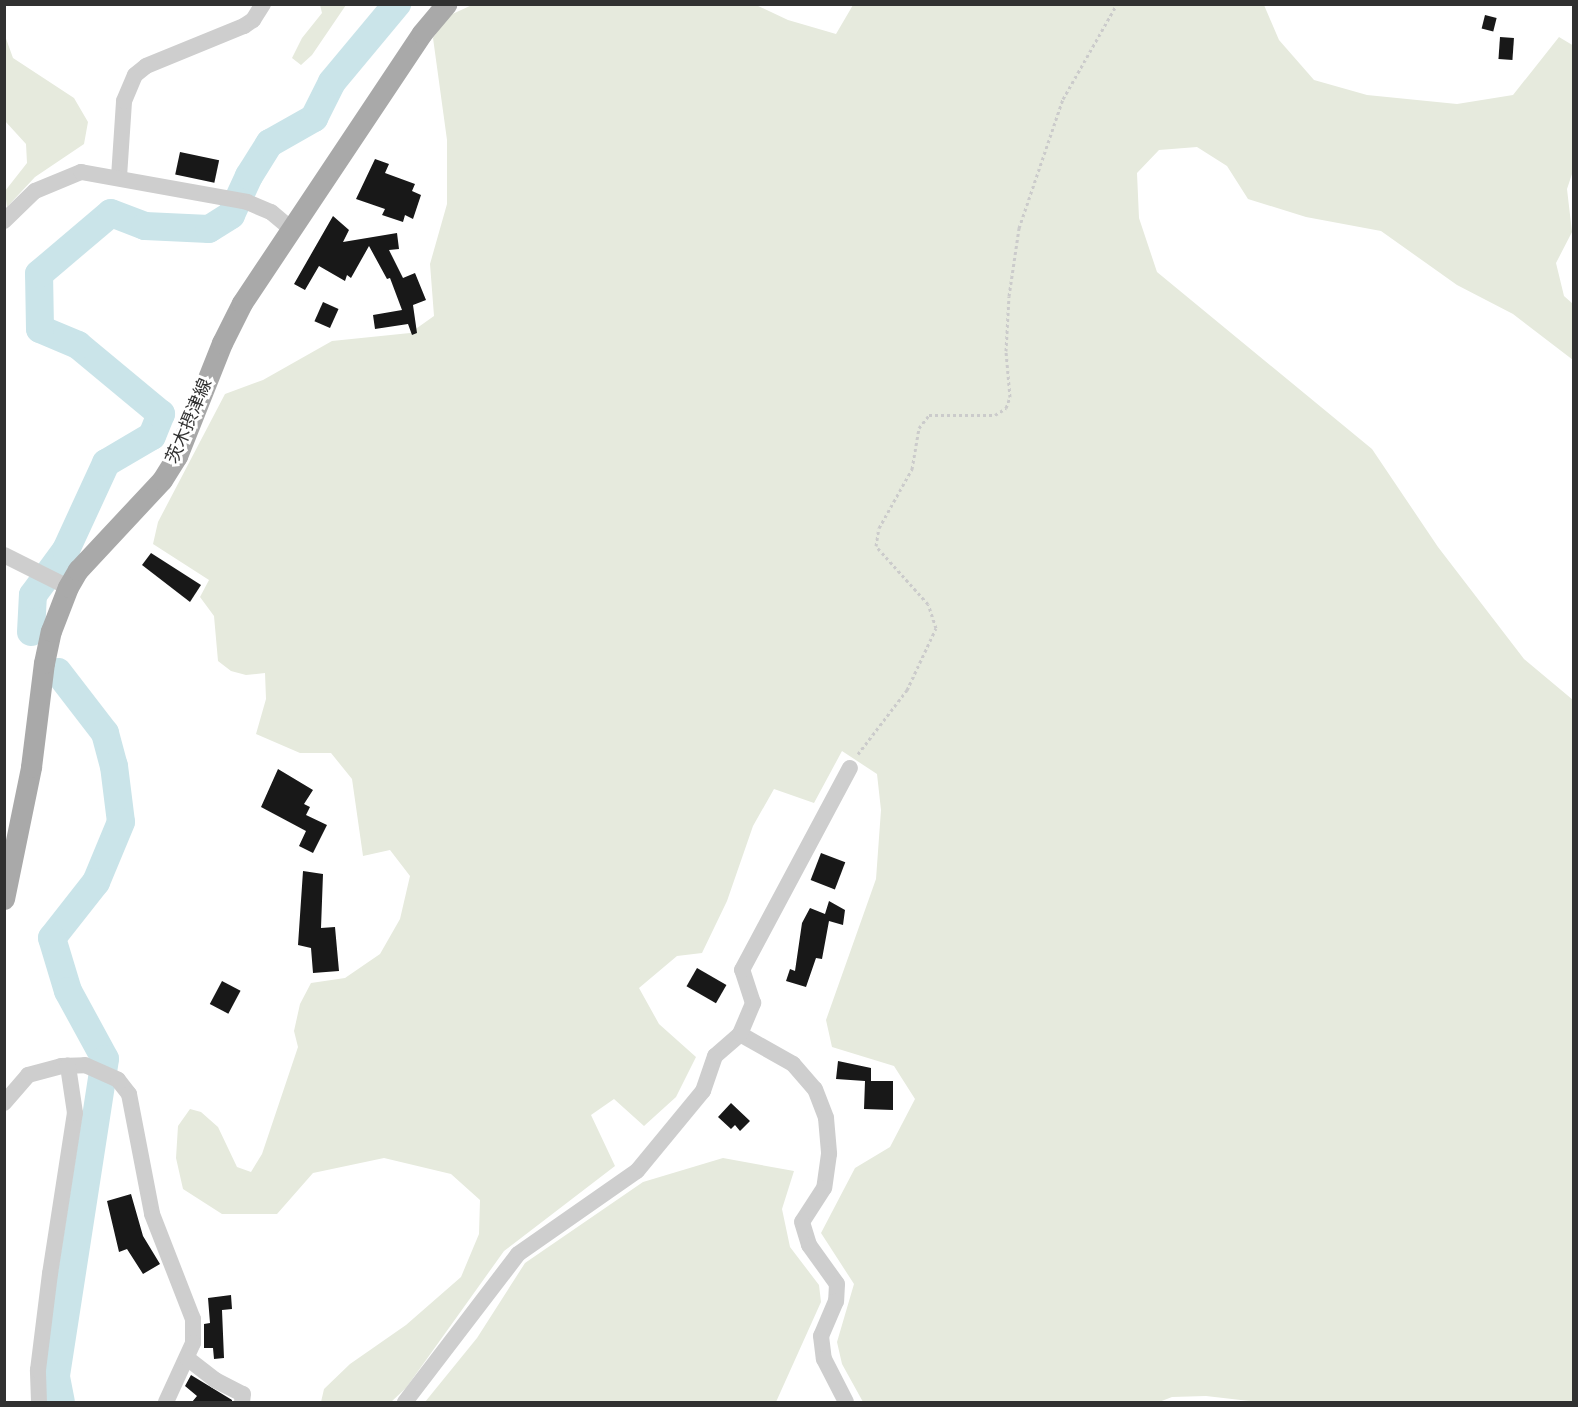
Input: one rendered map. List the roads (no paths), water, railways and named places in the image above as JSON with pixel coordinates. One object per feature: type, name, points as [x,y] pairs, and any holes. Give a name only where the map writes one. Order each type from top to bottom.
[{"type":"main road","name":"茨木摂津線","points":[[4,899],[31,767],[44,663],[63,584],[162,480],[177,456],[222,343],[290,228],[422,33],[446,4]]},
{"type":"street","points":[[119,177],[124,101],[135,75],[146,66],[244,26],[253,20],[263,4]]},
{"type":"street","points":[[4,221],[35,191],[81,172],[238,200],[271,212],[290,228]]},
{"type":"street","points":[[4,555],[63,584]]},
{"type":"street","points":[[405,1402],[438,1364],[518,1254],[637,1171],[703,1091],[714,1056],[740,1034],[753,1003],[742,970],[850,768]]},
{"type":"street","points":[[740,1034],[793,1064],[815,1089],[826,1118],[829,1154],[824,1188],[802,1221],[809,1245],[837,1284],[836,1301],[821,1336],[824,1359],[839,1400]]},
{"type":"street","points":[[39,1402],[38,1370],[50,1274],[75,1113],[76,1065]]},
{"type":"street","points":[[4,1103],[28,1075],[76,1065],[118,1080],[129,1094],[152,1214],[193,1319],[193,1343],[166,1402]]},
{"type":"street","points":[[187,1358],[215,1380],[243,1394],[242,1402]]},
{"type":"waterway","points":[[31,632],[33,595],[66,550],[106,463],[152,436],[161,414],[78,345],[40,329],[39,274],[111,213],[145,226],[209,229],[231,215],[249,176],[270,143],[314,118],[332,82],[397,4]]},
{"type":"waterway","points":[[58,672],[105,733],[114,766],[121,822],[96,882],[52,938],[68,991],[105,1059],[56,1377],[61,1402]]}]
